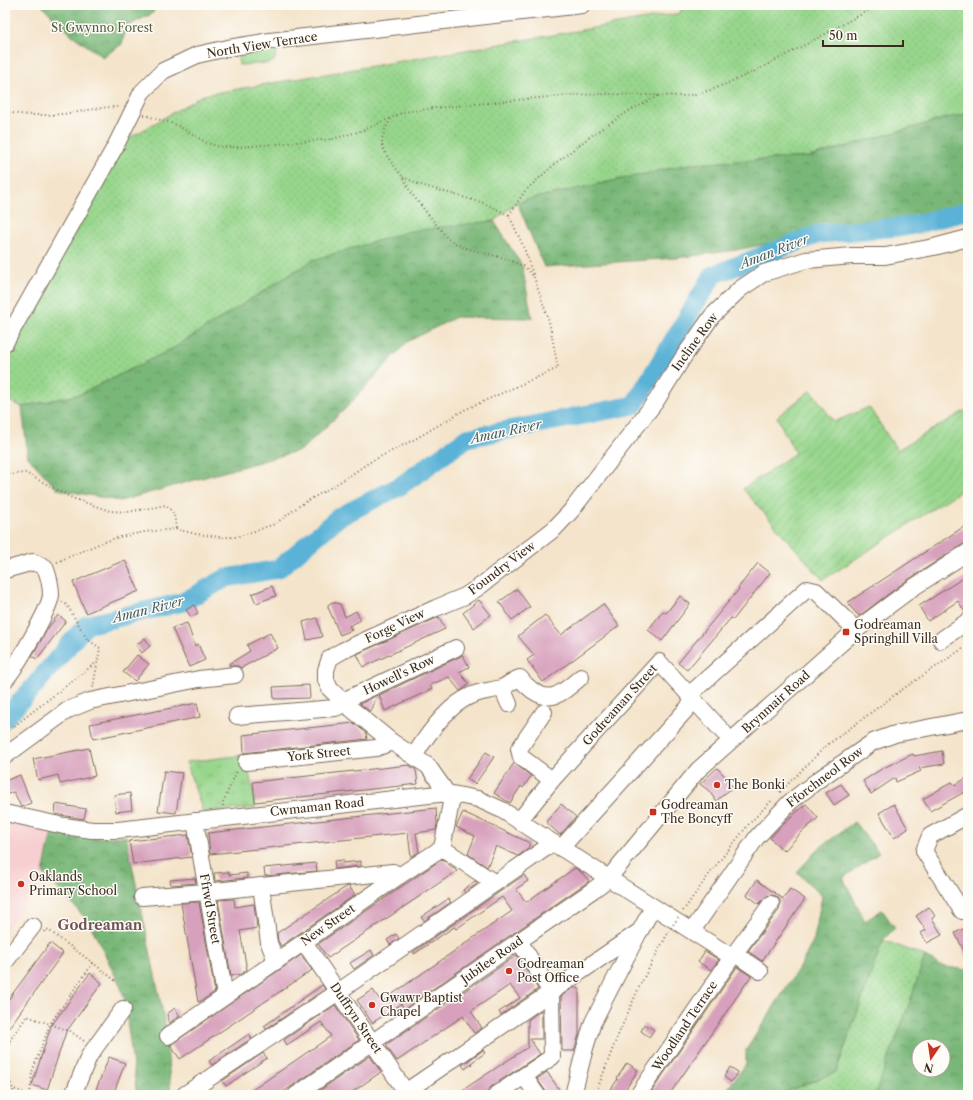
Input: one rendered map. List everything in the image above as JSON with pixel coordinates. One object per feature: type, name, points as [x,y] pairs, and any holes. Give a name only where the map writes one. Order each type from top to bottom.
[{"type":"street","name":"North View Terrace","points":[[5,343],[111,154],[142,92],[163,71],[197,55],[270,41],[582,5]]},
{"type":"street","name":"Incline Row","points":[[554,529],[571,511],[656,401],[684,356],[712,316],[740,289],[764,274],[806,260],[852,256],[885,256],[934,247],[968,238]]},
{"type":"street","name":"Foundry View","points":[[448,604],[479,587],[554,529]]},
{"type":"street","name":"Brynmair Road","points":[[608,878],[698,770],[856,630],[911,589],[968,552]]},
{"type":"street","points":[[5,570],[33,562],[45,567],[50,581],[51,596],[48,606],[20,658],[5,680]]},
{"type":"street","points":[[184,1095],[338,992],[495,883],[557,846],[691,698],[807,589],[816,591],[856,630]]},
{"type":"street","name":"Forge View","points":[[447,793],[428,766],[392,742],[330,689],[326,680],[326,670],[330,658],[342,651],[436,608],[448,604]]},
{"type":"street","points":[[941,640],[968,621]]},
{"type":"street","name":"Howell's Row","points":[[237,716],[335,708],[340,706],[343,701],[456,648]]},
{"type":"street","name":"Godreaman Street","points":[[518,821],[552,780],[659,662],[724,733]]},
{"type":"street","points":[[5,756],[68,710],[90,701],[199,679],[235,675]]},
{"type":"street","points":[[414,756],[420,746],[453,707],[472,695],[502,688],[520,678],[537,693],[553,697],[565,690],[581,677]]},
{"type":"street","points":[[502,688],[509,704]]},
{"type":"street","points":[[544,712],[519,749],[521,757],[552,780]]},
{"type":"street","name":"Fforchneol Row","points":[[692,931],[757,837],[790,802],[818,780],[873,742],[895,734],[968,720]]},
{"type":"street","name":"York Street","points":[[246,762],[376,748],[392,742]]},
{"type":"street","points":[[447,793],[451,803],[442,848],[495,883]]},
{"type":"street","name":"Cwmaman Road","points":[[5,813],[64,826],[92,830],[118,830],[447,793],[478,799],[502,810],[608,878]]},
{"type":"street","points":[[962,910],[924,851],[930,836],[968,815]]},
{"type":"street","name":"Ffrwd Street","points":[[195,821],[225,996]]},
{"type":"street","name":"New Street","points":[[168,1036],[399,876],[442,848]]},
{"type":"street","points":[[142,897],[206,892],[392,872],[399,876]]},
{"type":"street","points":[[608,878],[692,931],[760,971]]},
{"type":"street","name":"Jubilee Road","points":[[296,1095],[594,890],[608,878]]},
{"type":"street","points":[[261,886],[269,943],[276,961]]},
{"type":"street","name":"Woodland Terrace","points":[[638,1095],[771,904]]},
{"type":"street","points":[[573,1095],[593,1022],[654,907]]},
{"type":"street","points":[[5,962],[33,926]]},
{"type":"street","points":[[405,1094],[640,931]]},
{"type":"street","name":"Duffryn Street","points":[[304,942],[373,1043],[405,1094]]},
{"type":"street","points":[[496,1095],[552,1057],[551,992],[519,942]]},
{"type":"street","points":[[75,1095],[75,1090],[89,1056],[123,1009]]},
{"type":"street","points":[[524,1076],[537,1095]]},
{"type":"path","points":[[5,112],[61,114],[107,106],[122,107],[177,125],[207,144],[220,147],[240,148],[333,138],[364,130],[404,112],[435,108],[607,94],[659,96],[696,95],[751,73],[878,5]]},
{"type":"path","points":[[508,215],[525,191],[557,162],[629,111],[659,96]]},
{"type":"path","points":[[392,118],[385,129],[382,139],[382,146],[388,158],[403,177],[411,193],[448,239],[462,247],[507,259],[525,267],[534,277]]},
{"type":"path","points":[[45,567],[96,545],[116,538],[144,532],[176,529],[196,534],[220,537],[237,537],[275,524],[299,506],[370,462],[418,438],[464,410],[558,368],[549,321],[524,248],[508,215],[482,203],[421,185],[403,177]]},
{"type":"path","points":[[5,472],[13,474],[26,473],[72,498],[110,511],[128,512],[166,505],[173,512],[176,518],[176,529]]},
{"type":"path","points":[[51,596],[66,605],[87,639],[100,648],[90,701]]},
{"type":"path","points":[[5,733],[98,661]]},
{"type":"path","points":[[224,818],[223,802],[240,765],[246,762]]},
{"type":"path","points":[[595,1095],[616,1040],[640,986],[670,928],[679,916]]},
{"type":"path","points":[[33,926],[34,923],[45,932],[48,930],[117,982]]},
{"type":"path","points":[[30,1095],[32,1072],[50,1024],[93,963]]},
{"type":"path","points":[[14,1095],[8,1077],[7,1060],[10,1040],[27,1016],[70,1031],[95,1048]]},
{"type":"path","points":[[5,1039],[10,1040]]},
{"type":"path","points":[[13,1089],[20,1090],[30,1095],[66,1093],[75,1095]]},
{"type":"shaded area","name":"Oaklands Primary School","points":[[5,821],[52,831],[43,873],[32,896],[5,930]]},
{"type":"green space","name":"St Gwynno Forest","points":[[41,5],[155,5],[153,13],[126,27],[122,44],[103,57],[72,35]]},
{"type":"green space","points":[[680,5],[968,5],[968,114],[946,118],[809,157],[690,164],[517,202],[494,221],[313,260],[172,349],[81,394],[22,407],[5,399],[5,361],[126,140],[203,95],[681,13]]},
{"type":"green space","points":[[277,45],[277,52],[274,61],[269,63],[239,65],[237,51]]},
{"type":"green space","points":[[968,114],[968,211],[909,226],[818,234],[736,250],[676,258],[544,267],[517,202],[690,164],[809,157],[946,118]]},
{"type":"green space","points":[[494,221],[522,266],[532,318],[456,317],[407,342],[345,409],[301,450],[120,501],[57,489],[28,457],[22,407],[81,394],[172,349],[313,260],[410,231]]},
{"type":"green space","points":[[811,390],[834,422],[869,407],[897,450],[968,409],[968,486],[823,580],[743,489],[795,453],[777,417]]},
{"type":"green space","points":[[245,755],[254,796],[255,808],[203,812],[186,762]]},
{"type":"green space","points":[[854,822],[879,853],[843,878],[865,921],[882,910],[895,928],[883,940],[836,1072],[783,1093],[782,1095],[723,1095],[746,1064],[746,1050],[802,963],[814,939],[822,896],[797,872],[818,849]]},
{"type":"green space","points":[[52,831],[98,838],[126,836],[165,1023],[171,1095],[137,1095],[124,997],[120,985],[89,922],[43,873]]},
{"type":"green space","points":[[883,940],[925,956],[911,999],[875,1095],[782,1095],[783,1093],[836,1072]]},
{"type":"green space","points":[[925,956],[940,966],[968,970],[968,1095],[875,1095],[911,999]]},
{"type":"building","points":[[968,524],[968,542],[906,581],[859,616],[847,603]]},
{"type":"building","points":[[125,560],[139,591],[86,613],[73,582]]},
{"type":"building","points":[[758,563],[770,573],[733,620],[731,618],[687,670],[678,663],[739,589],[738,588]]},
{"type":"building","points":[[968,575],[968,612],[965,612],[958,601],[928,621],[919,606]]},
{"type":"building","points":[[272,586],[276,596],[256,603],[252,594]]},
{"type":"building","points":[[517,589],[530,607],[512,620],[499,602]]},
{"type":"building","points":[[680,596],[690,604],[662,641],[648,630],[663,611],[666,613]]},
{"type":"building","points":[[479,600],[491,615],[474,628],[463,613]]},
{"type":"building","points":[[332,602],[340,604],[345,617],[356,611],[361,620],[349,626],[352,630],[340,635],[328,607],[328,605]]},
{"type":"building","points":[[603,604],[619,626],[543,682],[527,660],[534,655],[518,636],[545,615],[561,635]]},
{"type":"building","points":[[194,605],[198,613],[191,617],[186,610]]},
{"type":"building","points":[[58,615],[66,621],[37,659],[32,656],[48,628]]},
{"type":"building","points":[[439,617],[445,629],[363,667],[357,654]]},
{"type":"building","points":[[317,618],[322,637],[307,640],[303,622]]},
{"type":"building","points":[[187,623],[195,646],[198,644],[205,660],[189,667],[172,628]]},
{"type":"building","points":[[270,633],[278,648],[241,668],[238,666],[230,666],[229,664],[250,651],[247,645]]},
{"type":"building","points":[[145,638],[150,646],[142,653],[136,645]]},
{"type":"building","points":[[137,655],[149,664],[135,681],[123,672]]},
{"type":"building","points":[[463,655],[469,667],[459,672],[469,684],[462,690],[460,691],[449,677],[430,685],[432,689],[385,711],[379,695]]},
{"type":"building","points":[[309,685],[310,698],[274,699],[273,687]]},
{"type":"building","points":[[377,695],[371,712],[360,704]]},
{"type":"building","points":[[197,703],[200,717],[93,739],[90,724]]},
{"type":"building","points":[[354,723],[366,733],[367,739],[244,753],[243,735]]},
{"type":"building","points":[[89,748],[95,776],[60,784],[58,775],[38,780],[33,759]]},
{"type":"building","points":[[942,751],[944,764],[919,768],[921,771],[896,782],[895,778],[871,794],[863,781],[883,768],[913,754],[914,756]]},
{"type":"building","points":[[486,752],[494,757],[475,784],[467,779]]},
{"type":"building","points":[[514,763],[531,776],[523,788],[521,786],[510,803],[494,793]]},
{"type":"building","points":[[409,765],[416,770],[418,784],[255,802],[253,782]]},
{"type":"building","name":"The Bonki","points":[[717,768],[728,779],[726,780],[733,787],[716,801],[709,791],[700,784]]},
{"type":"building","points":[[164,771],[182,773],[176,813],[158,811]]},
{"type":"building","points":[[20,775],[31,803],[21,807],[14,792],[5,795],[5,781]]},
{"type":"building","points":[[968,777],[968,790],[930,811],[923,799],[952,782],[955,785]]},
{"type":"building","points":[[841,784],[849,795],[834,805],[826,793]]},
{"type":"building","points":[[130,793],[132,810],[116,812],[114,795]]},
{"type":"building","points":[[56,804],[86,809],[84,819],[55,814]]},
{"type":"building","points":[[561,804],[576,817],[560,835],[546,822]]},
{"type":"building","points":[[806,804],[818,818],[784,851],[770,838],[784,823]]},
{"type":"building","points":[[894,804],[908,829],[894,838],[879,813]]},
{"type":"building","points":[[436,808],[436,830],[416,833],[419,852],[411,857],[408,833],[210,854],[208,833]]},
{"type":"building","points":[[463,812],[530,843],[528,849],[518,856],[496,846],[487,867],[468,854],[475,836],[456,827]]},
{"type":"building","points":[[188,835],[192,857],[133,864],[129,841]]},
{"type":"building","points":[[442,859],[457,871],[328,958],[318,944]]},
{"type":"building","points":[[343,860],[343,863],[361,861],[361,866],[335,869],[334,861]]},
{"type":"building","points":[[316,863],[317,871],[265,876],[264,868]]},
{"type":"building","points":[[575,868],[589,881],[404,1009],[401,1004],[372,1023],[357,1000],[373,990],[381,1002],[512,911],[502,897],[456,929],[454,927],[414,954],[413,952],[524,875],[528,881],[516,889],[526,902]]},
{"type":"building","points":[[229,872],[229,875],[247,873],[247,878],[215,881],[214,873]]},
{"type":"building","points":[[195,878],[196,883],[171,885],[170,880]]},
{"type":"building","points":[[757,880],[783,899],[790,889],[805,899],[762,961],[748,951],[779,910],[780,900],[776,896],[772,895],[767,896],[759,904],[747,895]]},
{"type":"building","points":[[475,881],[478,883],[465,893],[463,890]]},
{"type":"building","points":[[349,886],[355,895],[281,946],[278,941],[277,933]]},
{"type":"building","points":[[234,899],[235,907],[254,904],[257,928],[240,931],[247,970],[241,974],[231,976],[218,900]]},
{"type":"building","points":[[448,899],[451,902],[424,921],[421,917]]},
{"type":"building","points":[[199,902],[215,992],[198,1002],[181,903]]},
{"type":"building","points":[[929,907],[935,916],[932,918],[942,935],[927,943],[921,933],[926,930],[916,916]]},
{"type":"building","points":[[965,928],[968,933],[968,959],[955,933]]},
{"type":"building","points":[[396,934],[399,938],[390,945],[387,940]]},
{"type":"building","points":[[50,943],[63,953],[5,1033],[5,1004]]},
{"type":"building","points":[[371,950],[374,955],[354,969],[350,963]]},
{"type":"building","points":[[705,951],[719,960],[711,970],[698,962]]},
{"type":"building","points":[[301,955],[312,970],[180,1059],[170,1045]]},
{"type":"building","points":[[517,955],[538,989],[501,1015],[499,1012],[520,998],[510,985],[471,1011],[482,1028],[474,1033],[463,1016],[397,1061],[387,1047],[387,1044]]},
{"type":"building","points":[[737,967],[751,976],[669,1095],[649,1095]]},
{"type":"building","points":[[90,973],[102,983],[66,1032],[47,1090],[32,1085],[51,1026]]},
{"type":"building","points":[[322,985],[325,989],[266,1029],[264,1026]]},
{"type":"building","points":[[573,988],[579,988],[579,1034],[574,1051],[562,1051],[561,996]]},
{"type":"building","points":[[335,1005],[359,1040],[279,1095],[245,1095],[331,1036],[321,1022],[287,1045],[284,1040]]},
{"type":"building","points":[[175,1008],[180,1016],[169,1023],[167,1014]]},
{"type":"building","points":[[542,1011],[542,1039],[530,1039],[540,1054],[491,1087],[487,1095],[455,1095],[528,1047],[528,1020]]},
{"type":"building","points":[[645,1024],[654,1030],[649,1037],[641,1031]]},
{"type":"building","points":[[249,1034],[252,1038],[212,1065],[209,1061]]},
{"type":"building","points":[[483,1050],[485,1053],[465,1069],[462,1065]]},
{"type":"building","points":[[263,1053],[267,1058],[226,1086],[222,1081]]},
{"type":"building","points":[[370,1056],[381,1072],[348,1095],[313,1095]]},
{"type":"building","points":[[109,1057],[125,1063],[113,1095],[102,1095],[95,1092]]},
{"type":"building","points":[[627,1063],[638,1070],[622,1095],[619,1095],[611,1089]]},
{"type":"building","points":[[730,1067],[738,1072],[731,1082],[724,1077]]},
{"type":"building","points":[[547,1072],[563,1095],[546,1095],[545,1090],[537,1079]]},
{"type":"waterway","name":"Aman River","points":[[5,718],[86,625],[183,602],[226,578],[278,569],[339,517],[400,486],[467,438],[634,405],[713,275],[818,234],[909,226],[968,211]]},
{"type":"place","name":"Godreaman Springhill Villa","points":[[846,632]]},
{"type":"place","name":"The Bonki","points":[[717,785]]},
{"type":"place","name":"Godreaman The Boncyff","points":[[653,812]]},
{"type":"place","name":"Oaklands Primary School","points":[[21,884]]},
{"type":"place","name":"Godreaman Post Office","points":[[509,971]]},
{"type":"place","name":"Gwawr Baptist Chapel","points":[[372,1005]]},
{"type":"district","name":"Godreaman","points":[[100,925]]}]
